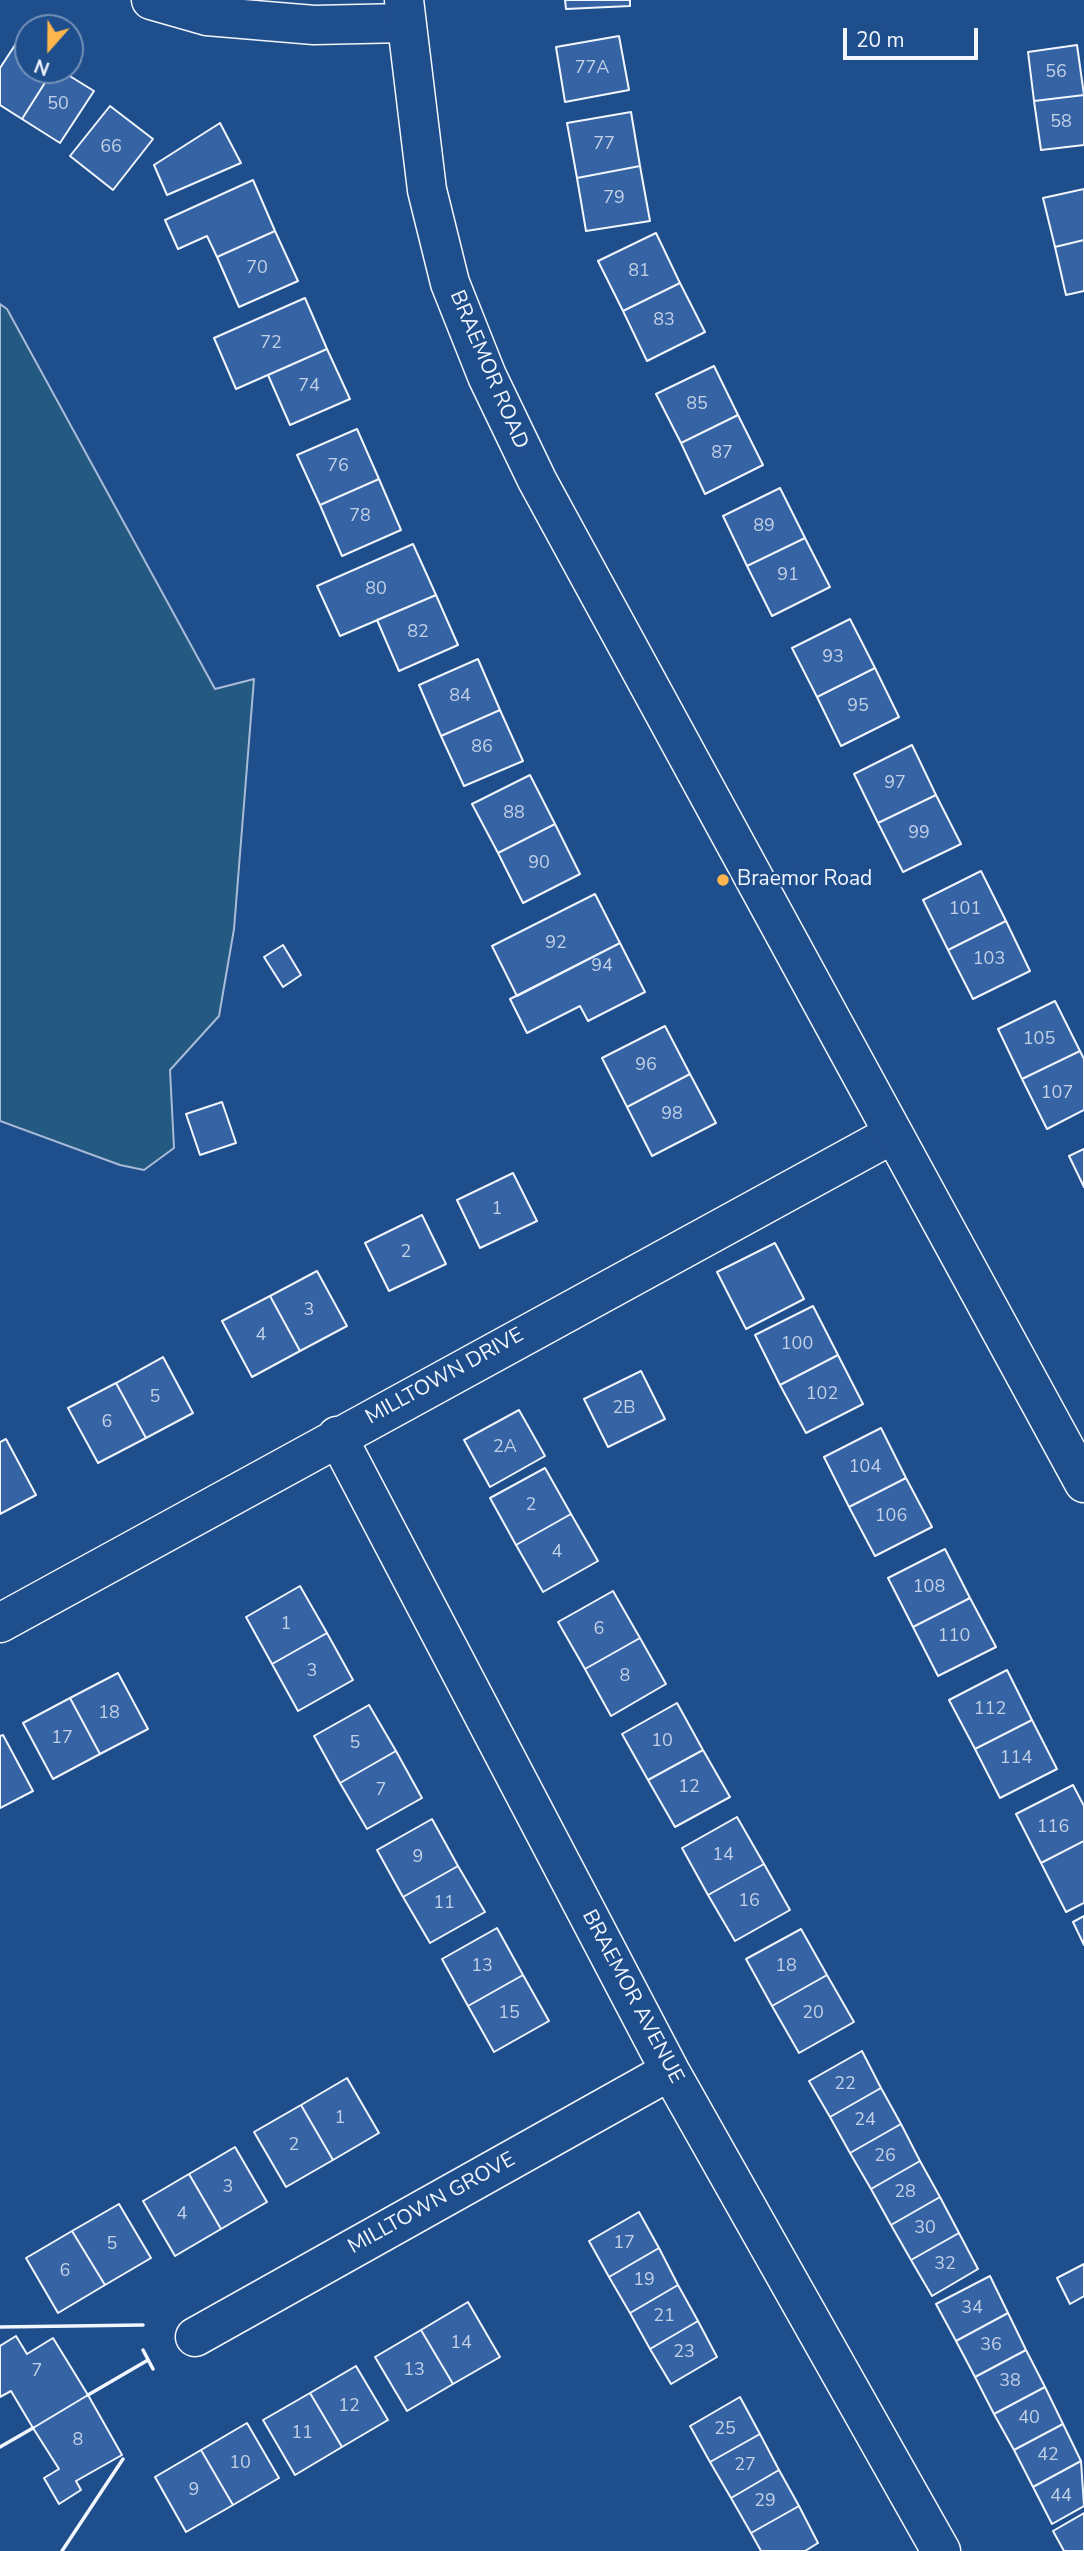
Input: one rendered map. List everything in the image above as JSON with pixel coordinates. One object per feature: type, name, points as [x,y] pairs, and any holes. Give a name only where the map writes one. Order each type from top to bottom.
[{"type":"street","points":[[151,0],[207,16],[314,25],[405,11]]},
{"type":"street","name":"BRAEMOR ROAD","points":[[405,11],[427,190],[450,283],[487,376],[537,480],[1084,1483]]},
{"type":"street","name":"MILLTOWN DRIVE","points":[[0,1623],[892,1134]]},
{"type":"street","name":"BRAEMOR AVENUE","points":[[337,1436],[670,2071],[941,2551]]},
{"type":"street","name":"MILLTOWN GROVE","points":[[195,2337],[670,2071]]},
{"type":"shaded area","points":[[0,304],[7,309],[215,689],[254,679],[234,929],[219,1016],[170,1070],[174,1148],[144,1170],[120,1165],[0,1121]]},
{"type":"building","points":[[565,0],[630,0],[630,6],[566,9]]},
{"type":"building","points":[[619,36],[629,90],[565,102],[556,47]]},
{"type":"building","points":[[1077,45],[1084,95],[1034,101],[1028,52]]},
{"type":"building","points":[[14,47],[14,84],[44,84],[22,119],[0,105],[0,68]]},
{"type":"building","points":[[44,84],[83,84],[94,91],[60,143],[22,119]]},
{"type":"building","points":[[1084,95],[1084,145],[1041,150],[1034,101]]},
{"type":"building","points":[[110,106],[153,139],[113,190],[70,156]]},
{"type":"building","points":[[631,112],[640,166],[577,178],[567,123]]},
{"type":"building","points":[[220,123],[241,163],[167,195],[154,165]]},
{"type":"building","points":[[640,166],[650,221],[586,231],[577,178]]},
{"type":"building","points":[[253,180],[275,231],[217,257],[207,236],[178,249],[165,220]]},
{"type":"building","points":[[1084,189],[1084,240],[1055,247],[1043,198]]},
{"type":"building","points":[[275,231],[298,281],[239,307],[217,257]]},
{"type":"building","points":[[656,233],[680,283],[623,311],[598,261]]},
{"type":"building","points":[[1084,240],[1084,291],[1066,295],[1055,247]]},
{"type":"building","points":[[680,283],[705,332],[647,361],[623,311]]},
{"type":"building","points":[[305,298],[327,349],[236,389],[214,338]]},
{"type":"building","points":[[327,349],[350,399],[290,425],[268,375]]},
{"type":"building","points":[[714,366],[738,415],[681,443],[656,394]]},
{"type":"building","points":[[738,415],[763,465],[705,494],[681,443]]},
{"type":"building","points":[[357,429],[379,479],[320,505],[297,455]]},
{"type":"building","points":[[379,479],[401,530],[342,556],[320,505]]},
{"type":"building","points":[[780,488],[805,538],[747,566],[723,516]]},
{"type":"building","points":[[805,538],[830,587],[772,616],[747,566]]},
{"type":"building","points":[[413,544],[436,595],[340,636],[317,586]]},
{"type":"building","points":[[436,595],[458,645],[399,671],[377,620]]},
{"type":"building","points":[[850,619],[875,668],[817,697],[792,648]]},
{"type":"building","points":[[478,659],[500,710],[441,736],[419,685]]},
{"type":"building","points":[[875,668],[899,717],[841,746],[817,697]]},
{"type":"building","points":[[500,710],[523,761],[464,786],[441,736]]},
{"type":"building","points":[[912,745],[936,795],[878,823],[854,774]]},
{"type":"building","points":[[530,775],[555,824],[498,853],[472,804]]},
{"type":"building","points":[[936,795],[961,844],[903,872],[878,823]]},
{"type":"building","points":[[555,824],[580,874],[523,903],[498,853]]},
{"type":"building","points":[[981,871],[1006,921],[948,950],[923,900]]},
{"type":"building","points":[[595,894],[620,943],[517,996],[492,946]]},
{"type":"building","points":[[1006,921],[1030,971],[973,999],[948,950]]},
{"type":"building","points":[[620,943],[645,992],[588,1021],[580,1006],[527,1033],[510,999]]},
{"type":"building","points":[[283,945],[301,975],[283,987],[264,957]]},
{"type":"building","points":[[1055,1001],[1080,1051],[1022,1079],[998,1029]]},
{"type":"building","points":[[665,1026],[690,1074],[627,1107],[602,1058]]},
{"type":"building","points":[[1080,1051],[1084,1059],[1084,1110],[1047,1129],[1022,1079]]},
{"type":"building","points":[[690,1074],[716,1123],[652,1156],[627,1107]]},
{"type":"building","points":[[222,1102],[236,1143],[200,1155],[186,1114]]},
{"type":"building","points":[[1084,1149],[1084,1187],[1069,1156]]},
{"type":"building","points":[[513,1173],[537,1221],[480,1248],[457,1200]]},
{"type":"building","points":[[422,1215],[446,1264],[389,1291],[365,1243]]},
{"type":"building","points":[[775,1243],[804,1299],[746,1329],[717,1272]]},
{"type":"building","points":[[317,1271],[347,1326],[300,1351],[270,1296]]},
{"type":"building","points":[[270,1296],[300,1351],[252,1377],[222,1321]]},
{"type":"building","points":[[813,1306],[838,1355],[780,1385],[755,1335]]},
{"type":"building","points":[[838,1355],[863,1404],[806,1433],[780,1385]]},
{"type":"building","points":[[163,1357],[193,1413],[146,1438],[116,1383]]},
{"type":"building","points":[[641,1371],[665,1419],[608,1447],[584,1399]]},
{"type":"building","points":[[116,1383],[146,1438],[98,1463],[68,1408]]},
{"type":"building","points":[[519,1410],[545,1456],[490,1487],[464,1440]]},
{"type":"building","points":[[881,1428],[906,1478],[849,1507],[824,1457]]},
{"type":"building","points":[[6,1439],[36,1495],[0,1514],[0,1442]]},
{"type":"building","points":[[545,1468],[571,1514],[516,1545],[490,1498]]},
{"type":"building","points":[[906,1478],[932,1527],[875,1556],[849,1507]]},
{"type":"building","points":[[571,1514],[598,1561],[543,1592],[516,1545]]},
{"type":"building","points":[[945,1549],[970,1598],[913,1627],[888,1578]]},
{"type":"building","points":[[300,1586],[327,1633],[272,1664],[246,1617]]},
{"type":"building","points":[[613,1591],[640,1638],[585,1669],[558,1622]]},
{"type":"building","points":[[970,1598],[996,1647],[938,1676],[913,1627]]},
{"type":"building","points":[[327,1633],[353,1680],[298,1711],[272,1664]]},
{"type":"building","points":[[640,1638],[666,1684],[611,1716],[585,1669]]},
{"type":"building","points":[[1007,1670],[1032,1720],[975,1749],[949,1700]]},
{"type":"building","points":[[118,1673],[148,1729],[100,1754],[70,1698]]},
{"type":"building","points":[[70,1698],[100,1754],[53,1779],[23,1723]]},
{"type":"building","points":[[677,1703],[703,1750],[648,1780],[622,1734]]},
{"type":"building","points":[[369,1705],[396,1751],[340,1783],[314,1736]]},
{"type":"building","points":[[1032,1720],[1057,1769],[1000,1798],[975,1749]]},
{"type":"building","points":[[3,1735],[33,1791],[0,1808],[0,1736]]},
{"type":"building","points":[[703,1750],[730,1797],[675,1827],[648,1780]]},
{"type":"building","points":[[396,1751],[422,1798],[367,1829],[340,1783]]},
{"type":"building","points":[[1073,1785],[1084,1806],[1084,1841],[1041,1863],[1016,1814]]},
{"type":"building","points":[[737,1817],[764,1864],[708,1895],[682,1848]]},
{"type":"building","points":[[432,1819],[458,1866],[403,1897],[377,1850]]},
{"type":"building","points":[[1084,1841],[1084,1903],[1066,1912],[1041,1863]]},
{"type":"building","points":[[764,1864],[790,1910],[735,1941],[708,1895]]},
{"type":"building","points":[[458,1866],[485,1912],[430,1943],[403,1897]]},
{"type":"building","points":[[1084,1916],[1084,1945],[1073,1922]]},
{"type":"building","points":[[497,1928],[523,1975],[468,2006],[442,1959]]},
{"type":"building","points":[[801,1929],[827,1975],[772,2006],[746,1959]]},
{"type":"building","points":[[523,1975],[549,2021],[494,2052],[468,2006]]},
{"type":"building","points":[[827,1975],[854,2022],[799,2053],[772,2006]]},
{"type":"building","points":[[862,2051],[881,2088],[830,2117],[809,2081]]},
{"type":"building","points":[[347,2078],[379,2133],[333,2160],[301,2105]]},
{"type":"building","points":[[881,2088],[901,2124],[850,2153],[830,2117]]},
{"type":"building","points":[[301,2105],[333,2160],[286,2187],[254,2132]]},
{"type":"building","points":[[901,2124],[920,2161],[871,2189],[850,2153]]},
{"type":"building","points":[[235,2147],[267,2202],[221,2229],[189,2174]]},
{"type":"building","points":[[920,2161],[940,2197],[891,2225],[871,2189]]},
{"type":"building","points":[[189,2174],[221,2229],[175,2256],[143,2201]]},
{"type":"building","points":[[940,2197],[959,2233],[911,2260],[891,2225]]},
{"type":"building","points":[[119,2204],[151,2258],[105,2285],[72,2231]]},
{"type":"building","points":[[639,2212],[659,2248],[609,2277],[589,2241]]},
{"type":"building","points":[[72,2231],[105,2285],[58,2313],[26,2258]]},
{"type":"building","points":[[959,2233],[978,2269],[932,2296],[911,2260]]},
{"type":"building","points":[[659,2248],[678,2285],[630,2313],[609,2277]]},
{"type":"building","points":[[1084,2264],[1084,2296],[1070,2304],[1057,2278]]},
{"type":"building","points":[[990,2276],[1008,2313],[956,2341],[936,2304]]},
{"type":"building","points":[[678,2285],[698,2321],[650,2349],[630,2313]]},
{"type":"building","points":[[468,2302],[500,2357],[453,2384],[421,2330]]},
{"type":"building","points":[[1008,2313],[1026,2350],[975,2377],[956,2341]]},
{"type":"building","points":[[698,2321],[717,2357],[671,2384],[650,2349]]},
{"type":"building","points":[[421,2330],[453,2384],[407,2411],[375,2357]]},
{"type":"building","points":[[16,2336],[27,2354],[53,2338],[88,2395],[33,2428],[11,2391],[0,2397],[0,2346]]},
{"type":"building","points":[[1026,2350],[1045,2387],[994,2414],[975,2377]]},
{"type":"building","points":[[356,2366],[388,2420],[342,2447],[310,2393]]},
{"type":"building","points":[[1045,2387],[1063,2424],[1014,2450],[994,2414]]},
{"type":"building","points":[[310,2393],[342,2447],[295,2475],[263,2420]]},
{"type":"building","points":[[88,2395],[122,2455],[76,2481],[81,2490],[59,2504],[44,2478],[59,2469],[33,2428]]},
{"type":"building","points":[[740,2397],[760,2434],[710,2462],[690,2426]]},
{"type":"building","points":[[247,2423],[279,2478],[233,2505],[201,2450]]},
{"type":"building","points":[[1063,2424],[1081,2461],[1033,2487],[1014,2450]]},
{"type":"building","points":[[760,2434],[779,2470],[731,2498],[710,2462]]},
{"type":"building","points":[[201,2450],[233,2505],[186,2532],[155,2477]]},
{"type":"building","points":[[1081,2461],[1084,2506],[1052,2524],[1033,2487]]},
{"type":"building","points":[[779,2470],[799,2506],[751,2533],[731,2498]]},
{"type":"building","points":[[799,2506],[818,2543],[805,2551],[761,2551],[751,2533]]},
{"type":"building","points":[[1084,2513],[1084,2551],[1064,2551],[1053,2531]]},
{"type":"wall","points":[[0,2327],[143,2325]]},
{"type":"wall","points":[[143,2350],[153,2369]]},
{"type":"wall","points":[[88,2395],[148,2360]]},
{"type":"wall","points":[[0,2447],[33,2428]]},
{"type":"wall","points":[[62,2551],[123,2459]]},
{"type":"place","name":"Braemor Road","points":[[723,880]]}]
